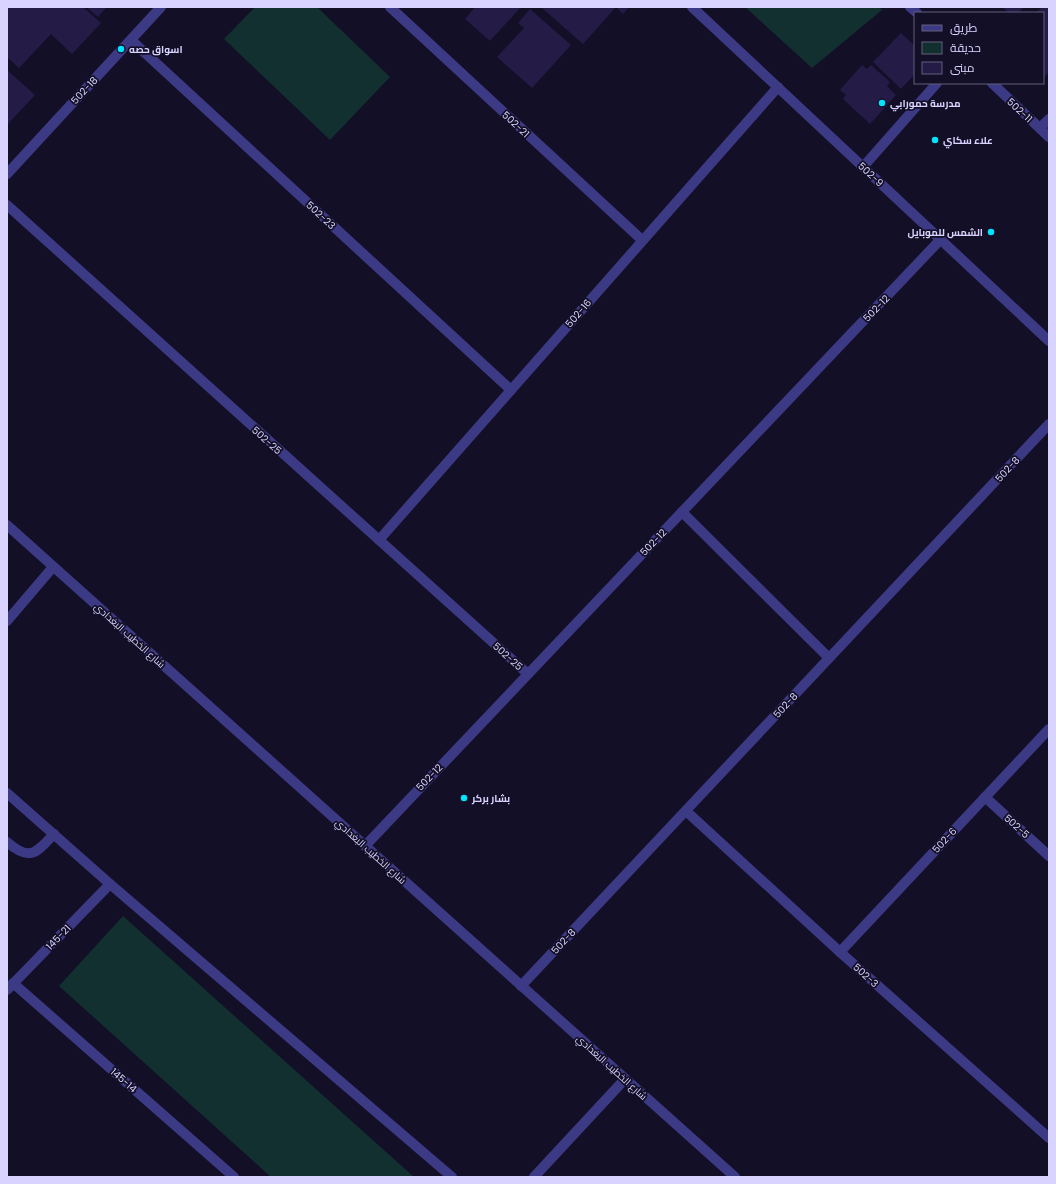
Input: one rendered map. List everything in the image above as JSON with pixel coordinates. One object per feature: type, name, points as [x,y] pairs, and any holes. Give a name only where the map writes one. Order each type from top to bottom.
[{"type":"street","name":"502-18","points":[[7,174],[161,7]]},
{"type":"street","name":"502-21","points":[[390,7],[642,240]]},
{"type":"street","name":"502-9","points":[[692,7],[1049,341]]},
{"type":"street","name":"502-23","points":[[131,40],[511,390]]},
{"type":"street","points":[[863,166],[936,84]]},
{"type":"street","name":"502-11","points":[[993,84],[1049,137]]},
{"type":"street","name":"502-16","points":[[379,540],[778,87]]},
{"type":"street","points":[[1040,128],[1049,119]]},
{"type":"street","name":"502-25","points":[[7,206],[528,674]]},
{"type":"street","name":"502-12","points":[[364,846],[941,239]]},
{"type":"street","name":"502-8","points":[[521,986],[1049,424]]},
{"type":"street","points":[[682,512],[829,658]]},
{"type":"street","name":"شارع الخطيب البغدادي","points":[[7,525],[735,1177]]},
{"type":"street","points":[[7,621],[53,567]]},
{"type":"street","name":"502-6","points":[[840,952],[1049,729]]},
{"type":"street","points":[[7,793],[110,884],[452,1177]]},
{"type":"street","name":"502-5","points":[[985,797],[1049,856]]},
{"type":"street","name":"502-3","points":[[686,811],[840,952],[1049,1138]]},
{"type":"street","points":[[7,842],[16,850],[32,853],[37,851],[54,834]]},
{"type":"street","name":"145-21","points":[[10,987],[110,884]]},
{"type":"street","name":"145-14","points":[[10,987],[234,1177]]},
{"type":"street","points":[[534,1177],[625,1079]]},
{"type":"green space","points":[[255,7],[317,7],[390,77],[330,140],[224,39]]},
{"type":"green space","points":[[745,7],[879,7],[882,10],[812,68]]},
{"type":"green space","points":[[123,916],[414,1177],[271,1177],[59,986]]},
{"type":"building","points":[[7,7],[83,7],[101,23],[72,54],[51,34],[19,68],[7,57]]},
{"type":"building","points":[[86,7],[107,7],[98,17]]},
{"type":"building","points":[[475,7],[521,7],[490,41],[465,19]]},
{"type":"building","points":[[541,7],[616,7],[583,44]]},
{"type":"building","points":[[616,7],[629,7],[623,14]]},
{"type":"building","points":[[1002,7],[1024,7],[1019,12],[1008,12]]},
{"type":"building","points":[[1042,7],[1049,7],[1049,72],[1044,77],[1044,12],[1037,12]]},
{"type":"building","points":[[530,9],[571,45],[532,88],[497,57],[524,28],[518,23]]},
{"type":"building","points":[[901,33],[914,45],[914,75],[901,89],[873,62]]},
{"type":"building","points":[[862,65],[867,69],[871,65],[890,82],[887,86],[896,95],[870,124],[843,99],[846,95],[840,90]]},
{"type":"building","points":[[7,70],[35,95],[7,125]]},
{"type":"place","name":"اسواق حصه","points":[[121,49]]},
{"type":"place","name":"مدرسة حمورابي","points":[[882,103]]},
{"type":"place","name":"علاء سكاي","points":[[935,140]]},
{"type":"place","name":"الشمس للموبايل","points":[[991,232]]},
{"type":"place","name":"بشار بركر","points":[[464,798]]}]
